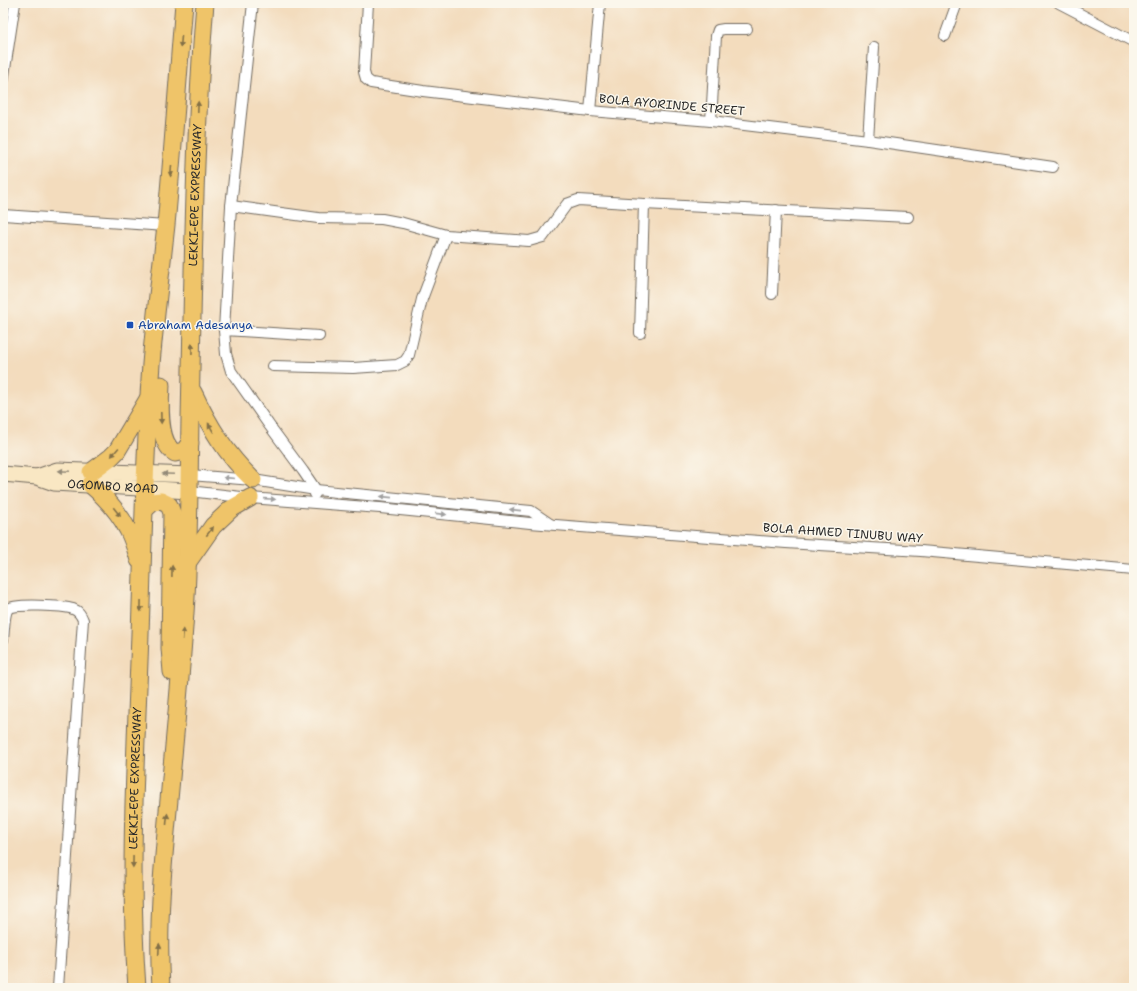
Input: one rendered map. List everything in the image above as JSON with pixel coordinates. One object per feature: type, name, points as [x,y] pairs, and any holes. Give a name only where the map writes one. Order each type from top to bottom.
[{"type":"highway","name":"LEKKI-EPE EXPRESSWAY","points":[[137,988],[134,952],[134,772],[145,480],[151,364],[166,226],[184,3]]},
{"type":"highway","name":"LEKKI-EPE EXPRESSWAY","points":[[176,722],[186,597],[199,73],[205,3]]},
{"type":"highway","points":[[161,267],[166,288],[160,394],[162,426],[164,438],[171,451],[175,453],[184,451],[190,443]]},
{"type":"highway","points":[[191,388],[202,413],[220,443],[236,464],[253,480]]},
{"type":"highway","points":[[142,568],[129,531],[120,517],[98,492],[90,478],[117,451],[150,396]]},
{"type":"highway","points":[[187,563],[213,526],[231,509],[250,498]]},
{"type":"highway","points":[[145,508],[153,502],[161,501],[169,505],[172,513],[170,648],[176,722],[164,855],[159,958],[161,988]]},
{"type":"main road","name":"OGOMBO ROAD","points":[[3,474],[37,476],[56,470],[90,478],[190,483]]},
{"type":"street","points":[[3,82],[15,3]]},
{"type":"street","points":[[253,3],[231,206],[224,330],[226,354],[232,371],[316,490],[315,503]]},
{"type":"street","name":"BOLA AYORINDE STREET","points":[[368,3],[364,72],[366,79],[371,83],[423,91],[590,111],[711,121],[868,140],[1053,167]]},
{"type":"street","points":[[590,111],[600,3]]},
{"type":"street","points":[[945,36],[957,3]]},
{"type":"street","points":[[1058,3],[1134,42]]},
{"type":"street","points":[[711,121],[716,36],[718,30],[724,28],[747,29]]},
{"type":"street","points":[[868,140],[874,47]]},
{"type":"street","points":[[231,206],[318,218],[382,219],[403,223],[446,235],[529,241],[542,237],[567,204],[578,200],[908,217]]},
{"type":"street","points":[[640,333],[644,204]]},
{"type":"street","points":[[772,294],[776,210]]},
{"type":"street","points":[[3,215],[166,226]]},
{"type":"street","points":[[273,366],[353,368],[397,365],[405,362],[409,355],[422,299],[446,235]]},
{"type":"street","points":[[224,330],[318,336]]},
{"type":"street","points":[[190,483],[253,480],[316,490],[531,512],[550,524]]},
{"type":"street","name":"BOLA AHMED TINUBU WAY","points":[[190,483],[250,498],[786,543],[921,551],[1134,570]]},
{"type":"street","points":[[3,640],[6,613],[8,609],[13,607],[39,606],[70,608],[79,613],[83,620],[58,988]]},
{"type":"place","name":"Abraham Adesanya","points":[[130,325]]}]
